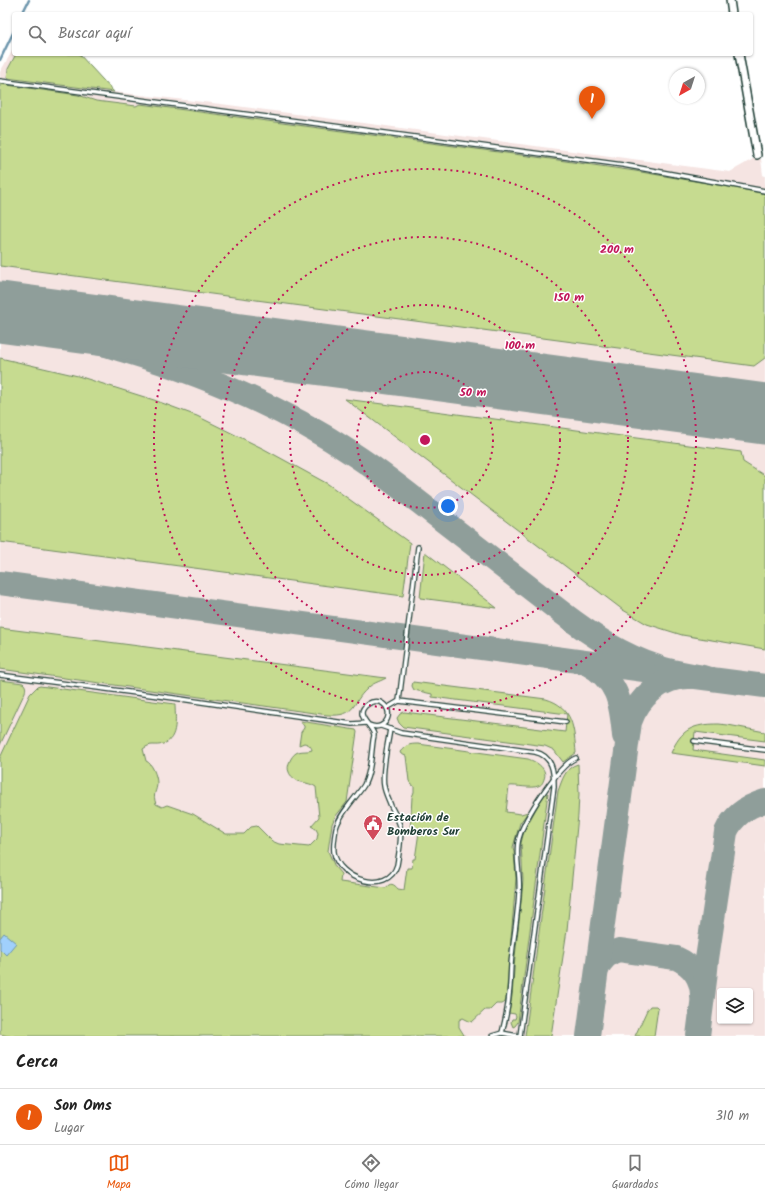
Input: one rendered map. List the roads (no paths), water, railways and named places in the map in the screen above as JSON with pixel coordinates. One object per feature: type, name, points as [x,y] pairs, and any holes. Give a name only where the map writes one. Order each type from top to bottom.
[{"type":"street","points":[[730,0],[732,12]]},
{"type":"street","points":[[739,56],[757,155]]},
{"type":"lane","points":[[0,81],[623,165],[765,191]]},
{"type":"lane","points":[[399,701],[418,547]]},
{"type":"lane","points":[[0,674],[352,724],[367,724],[373,727],[381,726],[401,733],[540,752],[550,762],[554,772],[554,778],[519,1036],[502,1034],[492,1036]]},
{"type":"lane","points":[[387,708],[399,701],[566,722]]},
{"type":"lane","points":[[381,726],[384,724],[388,716],[387,708],[380,702],[368,704],[362,715],[374,734],[368,775],[364,784],[336,828],[334,852],[339,864],[353,877],[361,880],[376,882],[383,881],[394,871],[397,862],[401,834],[400,826],[384,788],[383,779],[390,729]]},
{"type":"lane","points":[[694,741],[765,750]]},
{"type":"lane","points":[[502,1034],[509,993],[519,892],[520,878],[517,844],[525,822],[543,793],[564,766],[576,758]]},
{"type":"water","points":[[4,933],[16,943],[6,955],[0,949],[0,938]]},
{"type":"waterway","points":[[23,12],[29,0]]},
{"type":"waterway","points":[[0,60],[12,35]]},
{"type":"place","name":"Son Oms","points":[[592,119]]},
{"type":"place","name":"Estación de Bomberos Sur","points":[[373,841]]}]
